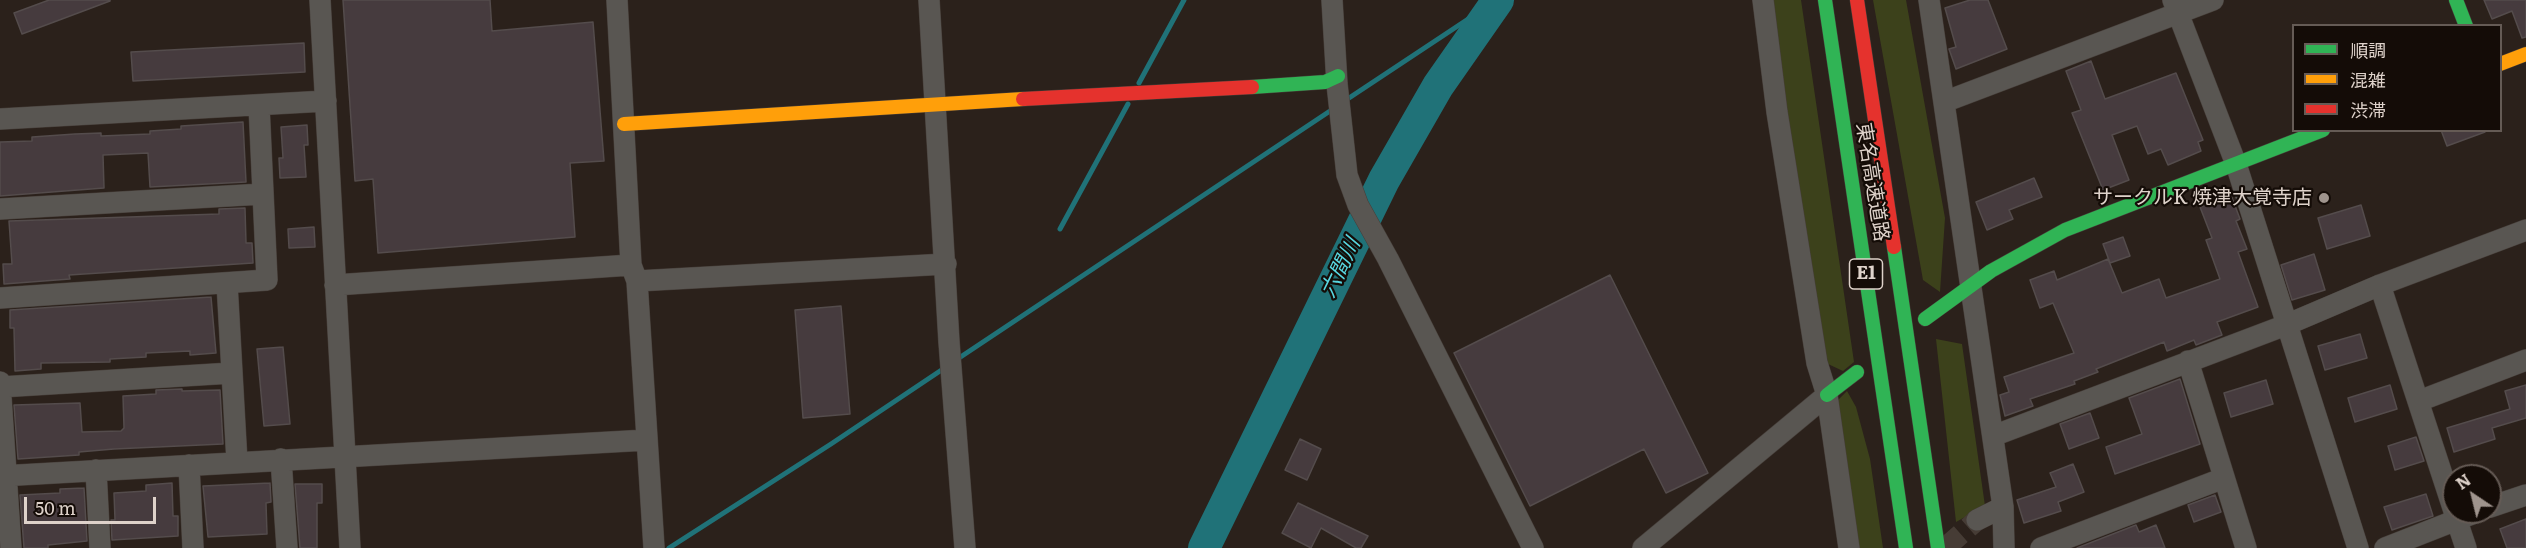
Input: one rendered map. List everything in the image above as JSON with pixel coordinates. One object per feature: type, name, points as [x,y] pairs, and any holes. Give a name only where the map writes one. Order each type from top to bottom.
[{"type":"main road","name":"東名高速道路","points":[[1825,0],[1906,548]]},
{"type":"main road","name":"東名高速道路","points":[[1857,0],[1938,548]]},
{"type":"main road","points":[[2456,0],[2465,24]]},
{"type":"main road","points":[[2502,63],[2526,54]]},
{"type":"main road","points":[[624,124],[935,104],[1309,84],[1337,80]]},
{"type":"main road","points":[[1925,320],[1972,284],[2023,252],[2065,230],[2318,132]]},
{"type":"main road","points":[[1827,395],[1857,372]]},
{"type":"street","points":[[320,0],[350,548]]},
{"type":"street","points":[[617,0],[654,543]]},
{"type":"street","points":[[929,0],[949,342],[965,548]]},
{"type":"street","points":[[1332,0],[1337,80],[1347,175],[1358,205],[1388,259],[1533,548]]},
{"type":"street","points":[[1763,0],[1777,112],[1817,363],[1827,395],[1849,548]]},
{"type":"street","points":[[1929,0],[2003,507],[2004,548]]},
{"type":"street","points":[[1944,102],[2175,7],[2213,0]]},
{"type":"street","points":[[2175,7],[2236,164],[2358,548]]},
{"type":"street","points":[[0,119],[326,101]]},
{"type":"street","points":[[0,298],[267,280],[259,105]]},
{"type":"street","points":[[0,209],[263,194]]},
{"type":"street","points":[[1993,436],[2286,325],[2380,285],[2526,230]]},
{"type":"street","points":[[335,285],[946,264]]},
{"type":"street","points":[[227,284],[237,462]]},
{"type":"street","points":[[2380,285],[2442,473]]},
{"type":"street","points":[[2419,401],[2526,360]]},
{"type":"street","points":[[2188,361],[2246,548]]},
{"type":"street","points":[[0,387],[232,373]]},
{"type":"street","points":[[0,382],[3,476],[11,548]]},
{"type":"street","points":[[1643,548],[1827,395]]},
{"type":"street","points":[[3,476],[281,459],[647,441]]},
{"type":"street","points":[[281,459],[287,548]]},
{"type":"street","points":[[189,465],[193,548]]},
{"type":"street","points":[[96,470],[100,548]]},
{"type":"street","points":[[2041,548],[2224,478]]},
{"type":"street","points":[[2502,503],[2526,495]]},
{"type":"street","points":[[1977,520],[2003,507]]},
{"type":"street","points":[[2385,548],[2442,520]]},
{"type":"street","points":[[2458,524],[2466,548]]},
{"type":"green space","points":[[1768,0],[1801,0],[1854,362],[1843,371],[1828,364],[1777,79]]},
{"type":"green space","points":[[1873,0],[1906,0],[1945,218],[1940,292],[1923,280]]},
{"type":"green space","points":[[1936,339],[1962,344],[1985,506],[1956,522]]},
{"type":"green space","points":[[1847,391],[1856,407],[1870,459],[1883,548],[1851,548],[1835,403]]},
{"type":"building","points":[[49,0],[110,1],[22,34],[14,13]]},
{"type":"building","points":[[343,0],[490,0],[492,31],[593,22],[604,161],[570,163],[575,237],[378,253],[373,179],[355,181]]},
{"type":"building","points":[[1970,0],[1988,0],[2007,49],[1956,69],[1949,49],[1956,47],[1945,8]]},
{"type":"building","points":[[2484,0],[2526,0],[2526,37],[2522,38],[2512,11],[2492,19]]},
{"type":"building","points":[[304,43],[305,72],[133,81],[131,52]]},
{"type":"building","points":[[2091,61],[2105,99],[2176,73],[2203,140],[2198,142],[2201,151],[2168,165],[2161,149],[2148,154],[2137,126],[2112,135],[2129,180],[2103,190],[2072,113],[2081,110],[2066,71]]},
{"type":"building","points":[[243,122],[246,182],[150,187],[148,153],[103,155],[104,188],[0,196],[0,142],[32,141],[32,137],[75,134],[101,133],[101,136],[150,134],[150,131],[181,129],[181,126]]},
{"type":"building","points":[[307,125],[308,145],[304,145],[306,177],[280,178],[279,158],[283,158],[281,127]]},
{"type":"building","points":[[2442,132],[2485,132],[2447,146]]},
{"type":"building","points":[[2034,178],[2042,197],[2009,210],[2013,219],[1987,230],[1976,202]]},
{"type":"building","points":[[2231,195],[2240,219],[2236,221],[2247,249],[2238,252],[2258,307],[2217,322],[2222,335],[2196,345],[2194,340],[2167,351],[2164,342],[2096,369],[2098,372],[2074,381],[2075,384],[2030,399],[2033,406],[2005,416],[2000,395],[2009,392],[2004,377],[2074,353],[2053,303],[2040,308],[2030,280],[2054,271],[2057,280],[2108,259],[2122,293],[2159,279],[2166,298],[2220,279],[2206,240],[2212,238],[2200,207]]},
{"type":"building","points":[[2361,205],[2370,236],[2327,249],[2318,218]]},
{"type":"building","points":[[245,208],[246,243],[252,243],[253,263],[69,275],[70,279],[4,284],[3,264],[12,264],[9,221],[219,214],[219,209]]},
{"type":"building","points":[[314,227],[315,247],[289,248],[288,229]]},
{"type":"building","points":[[2123,237],[2130,256],[2110,263],[2103,244]]},
{"type":"building","points":[[2314,254],[2325,290],[2292,300],[2281,265]]},
{"type":"building","points":[[1610,275],[1708,473],[1666,493],[1644,449],[1530,506],[1454,353]]},
{"type":"building","points":[[211,297],[216,353],[190,355],[190,351],[146,353],[146,357],[110,359],[110,362],[41,363],[41,369],[15,371],[14,328],[10,328],[10,310]]},
{"type":"building","points":[[841,306],[850,414],[803,418],[795,310]]},
{"type":"building","points":[[2360,334],[2367,358],[2325,370],[2318,346]]},
{"type":"building","points":[[283,347],[290,424],[264,426],[257,349]]},
{"type":"building","points":[[2180,379],[2200,444],[2115,474],[2106,447],[2142,434],[2129,398]]},
{"type":"building","points":[[2266,380],[2273,404],[2231,417],[2224,393]]},
{"type":"building","points":[[2390,385],[2397,409],[2355,422],[2348,398]]},
{"type":"building","points":[[2526,385],[2526,418],[2492,428],[2495,439],[2454,452],[2447,428],[2510,409],[2505,391]]},
{"type":"building","points":[[182,389],[182,391],[220,390],[223,444],[114,449],[79,452],[79,455],[18,459],[14,405],[80,403],[82,432],[121,431],[124,428],[123,396],[156,394],[156,390]]},
{"type":"building","points":[[2090,413],[2099,438],[2069,449],[2060,424]]},
{"type":"building","points":[[2416,437],[2424,461],[2395,470],[2388,446]]},
{"type":"building","points":[[1300,439],[1321,449],[1307,480],[1285,470]]},
{"type":"building","points":[[2073,464],[2084,492],[2058,502],[2061,511],[2024,523],[2017,500],[2056,487],[2050,473]]},
{"type":"building","points":[[172,483],[173,516],[178,516],[178,536],[112,540],[111,520],[115,520],[114,493],[146,491],[146,485]]},
{"type":"building","points":[[270,483],[271,502],[266,503],[267,534],[208,537],[203,486]]},
{"type":"building","points":[[295,484],[322,484],[322,503],[317,503],[317,548],[300,548]]},
{"type":"building","points":[[84,488],[87,541],[48,545],[48,548],[24,548],[20,495],[60,493],[60,489]]},
{"type":"building","points":[[2426,494],[2433,516],[2392,530],[2384,507]]},
{"type":"building","points":[[2215,495],[2221,512],[2194,522],[2188,505]]},
{"type":"building","points":[[1298,503],[1368,536],[1361,548],[1356,548],[1321,528],[1311,548],[1282,533]]},
{"type":"building","points":[[2526,519],[2526,548],[2507,548],[2500,529]]},
{"type":"building","points":[[2136,525],[2139,532],[2156,525],[2165,548],[2077,548]]},
{"type":"waterway","points":[[1139,83],[1184,0]]},
{"type":"waterway","points":[[1343,102],[1497,0]]},
{"type":"waterway","name":"六間川","points":[[1204,548],[1384,180],[1438,86],[1498,0]]},
{"type":"waterway","points":[[1060,229],[1128,104]]},
{"type":"waterway","points":[[956,360],[1336,107]]},
{"type":"waterway","points":[[669,548],[946,367]]},
{"type":"tunnel","points":[[1945,548],[1977,520]]},
{"type":"traffic: fast","points":[[1825,0],[1906,548]]},
{"type":"traffic: fast","points":[[2456,0],[2465,24]]},
{"type":"traffic: fast","points":[[1252,87],[1325,82],[1338,76]]},
{"type":"traffic: fast","points":[[1925,319],[1991,271],[2065,230],[2318,132]]},
{"type":"traffic: fast","points":[[1894,247],[1938,548]]},
{"type":"traffic: fast","points":[[1827,395],[1857,372]]},
{"type":"traffic: slow","points":[[2502,63],[2526,54]]},
{"type":"traffic: slow","points":[[624,124],[1023,99]]},
{"type":"traffic: jam","points":[[1857,0],[1894,247]]},
{"type":"traffic: jam","points":[[1023,99],[1252,87]]},
{"type":"place","name":"サークルK 焼津大覚寺店","points":[[2324,198]]}]
